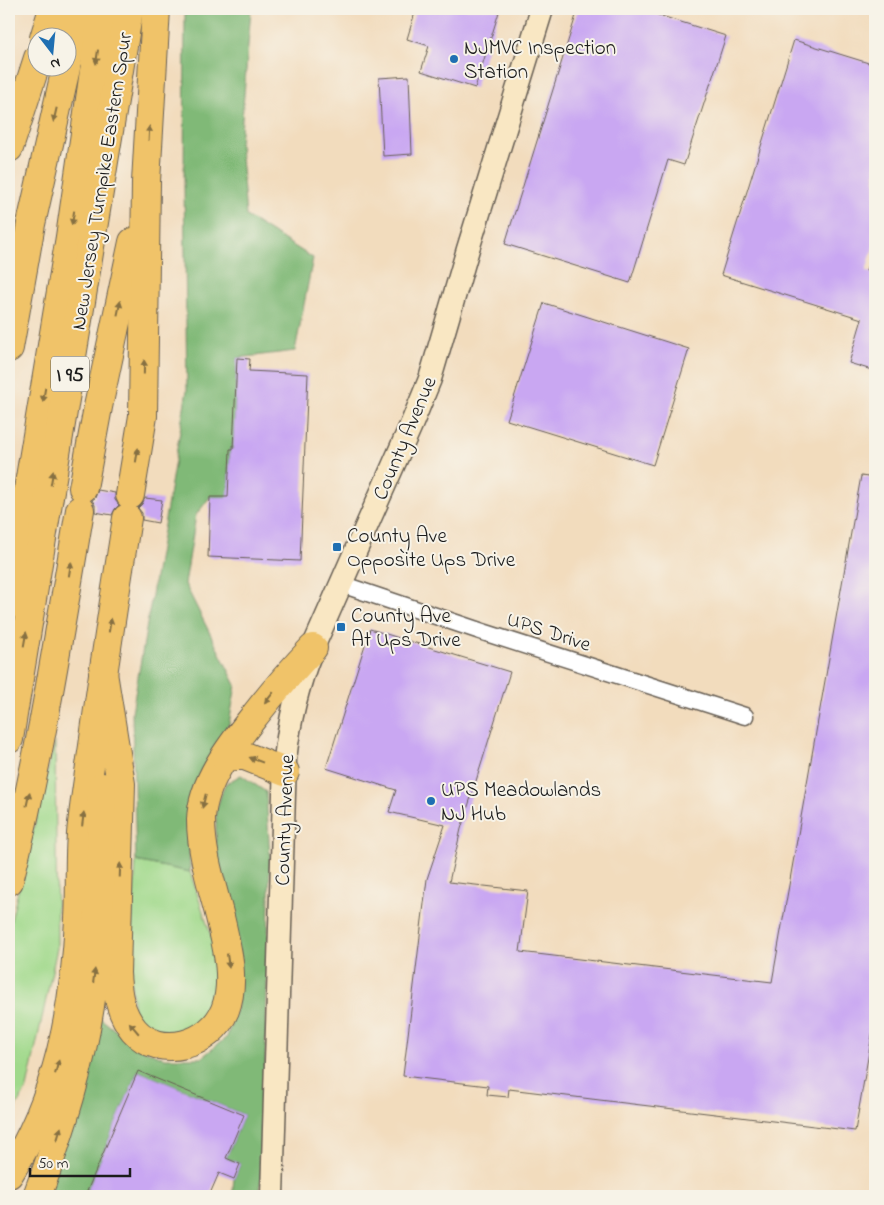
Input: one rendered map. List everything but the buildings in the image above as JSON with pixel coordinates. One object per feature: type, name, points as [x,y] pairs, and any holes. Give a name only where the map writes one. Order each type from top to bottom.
[{"type":"highway","points":[[47,28],[52,9]]},
{"type":"highway","points":[[74,28],[78,9]]},
{"type":"highway","name":"New Jersey Turnpike Eastern Spur","points":[[9,604],[70,237],[104,9]]},
{"type":"highway","name":"New Jersey Turnpike Eastern Spur","points":[[9,738],[129,9]]},
{"type":"highway","points":[[9,1174],[31,1137],[56,1074],[74,984],[78,939],[82,826],[103,673],[143,416],[146,182],[156,9]]},
{"type":"highway","points":[[9,148],[32,78]]},
{"type":"highway","points":[[9,348],[31,224],[64,78]]},
{"type":"highway","points":[[9,881],[47,705],[98,407],[146,182]]},
{"type":"highway","points":[[103,673],[122,784],[116,973],[118,996],[125,1016],[135,1031],[142,1037],[163,1045],[184,1045],[204,1037],[220,1021],[228,1000],[230,983],[224,937],[204,847],[201,819],[210,783],[233,743],[281,683],[313,648]]},
{"type":"highway","points":[[36,1196],[60,1132],[76,1074],[86,1031],[92,992],[98,942],[100,900],[103,673]]},
{"type":"highway","points":[[225,757],[246,756],[285,772]]},
{"type":"main road","name":"County Avenue","points":[[272,1196],[285,772],[294,701],[304,668],[422,400],[542,9]]},
{"type":"street","name":"UPS Drive","points":[[341,584],[483,632],[745,716]]},
{"type":"green space","points":[[185,9],[251,9],[240,144],[246,216],[313,258],[295,351],[237,358],[233,449],[230,449],[228,497],[210,497],[196,515],[185,584],[236,685],[229,724],[198,779],[188,818],[190,872],[136,861],[132,712],[187,390],[184,186]]},
{"type":"green space","points":[[55,741],[57,948],[27,1088],[9,1119],[9,928]]},
{"type":"green space","points":[[241,775],[266,792],[270,857],[260,1196],[232,1196],[234,1179],[240,1164],[226,1158],[244,1115],[138,1071],[85,1196],[48,1196],[100,1018],[136,1047],[165,1058],[201,1058],[227,1037],[238,1002],[216,856],[216,810],[225,784]]},
{"type":"green space","points":[[136,861],[190,872],[214,945],[215,979],[209,1020],[185,1031],[160,1032],[134,1015],[130,962]]},
{"type":"place","name":"NJMVC Inspection Station","points":[[454,59]]},
{"type":"place","name":"County Ave Opposite Ups Drive","points":[[337,547]]},
{"type":"place","name":"County Ave At Ups Drive","points":[[341,627]]},
{"type":"place","name":"UPS Meadowlands NJ Hub","points":[[431,801]]}]
